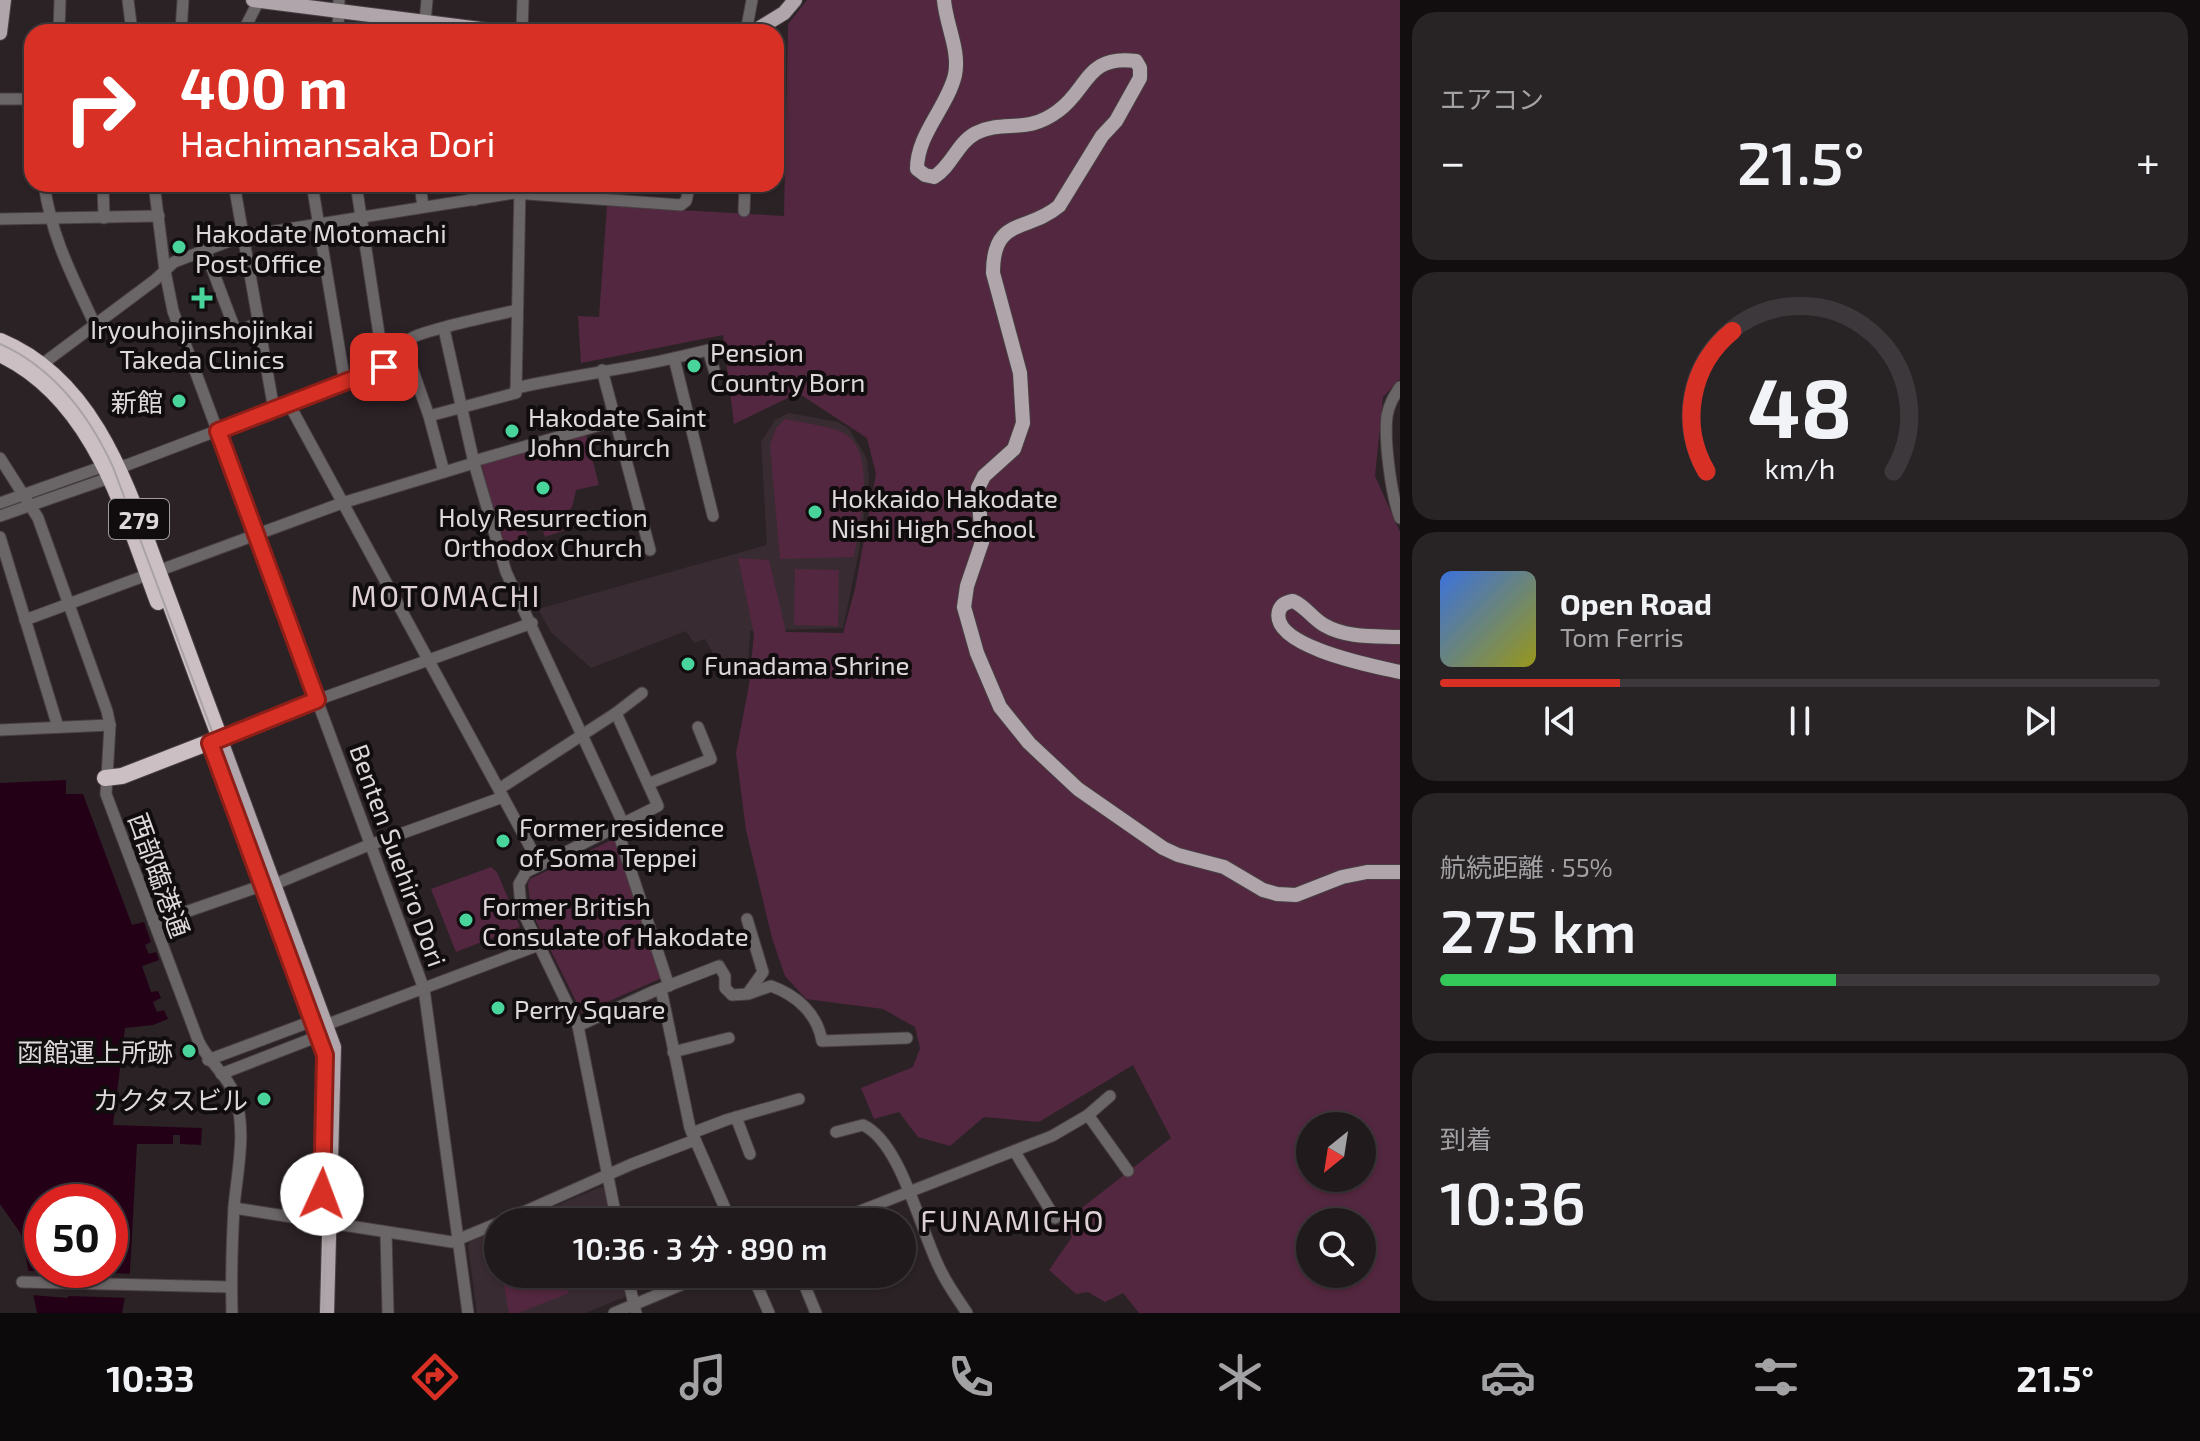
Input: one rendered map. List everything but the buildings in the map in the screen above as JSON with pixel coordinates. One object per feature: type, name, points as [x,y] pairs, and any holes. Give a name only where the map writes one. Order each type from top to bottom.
[{"type":"highway","name":"279","points":[[0,341],[41,365],[64,385],[85,411],[153,573],[215,740]]},
{"type":"highway","name":"279","points":[[0,354],[34,375],[59,397],[111,470]]},
{"type":"highway","points":[[105,778],[122,776],[215,740]]},
{"type":"main road","points":[[0,33],[4,0]]},
{"type":"main road","points":[[257,0],[339,5],[400,24]]},
{"type":"main road","points":[[766,24],[784,13],[795,0]]},
{"type":"main road","points":[[944,0],[956,66],[950,88],[917,156],[917,169],[925,175],[934,177],[945,170],[960,147],[978,132],[1042,122],[1063,109],[1080,85],[1100,66],[1121,59],[1136,61],[1140,68],[1140,78],[1116,121],[1102,136],[1059,206],[1050,214],[1008,230],[998,241],[993,255],[993,273],[1020,373],[1023,423],[1014,449],[984,476],[978,488],[982,542],[967,586],[964,607],[977,653],[1000,707],[1029,743],[1078,789],[1163,848],[1178,855],[1224,867],[1263,890],[1277,894],[1296,895],[1342,877],[1367,872],[1400,872]]},
{"type":"main road","points":[[416,24],[434,24]]},
{"type":"main road","points":[[1400,637],[1341,633],[1320,623],[1297,602],[1289,601],[1279,611],[1280,621],[1291,635],[1320,651],[1400,672]]},
{"type":"main road","points":[[215,740],[273,884],[320,1027],[336,1060],[317,1313]]},
{"type":"main road","points":[[325,1223],[327,1313]]},
{"type":"street","points":[[59,24],[60,0]]},
{"type":"street","points":[[128,0],[131,24]]},
{"type":"street","points":[[182,24],[183,0]]},
{"type":"street","points":[[246,24],[257,0]]},
{"type":"street","points":[[425,22],[427,0]]},
{"type":"street","points":[[522,24],[523,0]]},
{"type":"street","points":[[748,24],[752,0]]},
{"type":"street","points":[[0,99],[24,99]]},
{"type":"street","points":[[45,192],[57,243],[95,325]]},
{"type":"street","points":[[103,192],[104,218]]},
{"type":"street","name":"Benten Suehiro Dori","points":[[155,192],[173,311],[424,989],[468,1313]]},
{"type":"street","points":[[235,192],[274,410]]},
{"type":"street","points":[[313,192],[345,383]]},
{"type":"street","points":[[357,192],[384,367]]},
{"type":"street","points":[[421,192],[423,207]]},
{"type":"street","points":[[473,192],[474,200]]},
{"type":"street","points":[[41,365],[174,262],[205,250],[243,236],[474,200],[505,192]]},
{"type":"street","points":[[516,391],[520,192]]},
{"type":"street","points":[[558,192],[681,205],[686,201],[688,192]]},
{"type":"street","points":[[744,211],[745,192]]},
{"type":"street","points":[[0,219],[159,216]]},
{"type":"street","points":[[205,250],[236,332],[258,323]]},
{"type":"street","points":[[444,472],[429,416],[406,351],[410,340],[517,310]]},
{"type":"street","points":[[444,329],[474,462],[506,572],[583,734],[620,825],[665,987],[673,1052],[693,1136],[725,1208]]},
{"type":"street","points":[[429,416],[602,370],[619,370],[708,350],[715,373]]},
{"type":"street","points":[[0,503],[111,470],[408,358]]},
{"type":"street","points":[[674,358],[713,516]]},
{"type":"street","points":[[602,370],[650,550]]},
{"type":"street","points":[[1400,387],[1391,400],[1387,417],[1391,482],[1400,518]]},
{"type":"street","points":[[289,404],[540,865]]},
{"type":"street","points":[[25,620],[342,503],[614,421]]},
{"type":"street","name":"西部臨港通","points":[[0,458],[32,507],[107,711],[110,725],[106,794],[198,1040],[208,1060],[231,1085],[239,1109],[232,1313]]},
{"type":"street","points":[[0,516],[32,507],[111,470]]},
{"type":"street","points":[[0,537],[58,727]]},
{"type":"street","points":[[215,740],[532,623]]},
{"type":"street","points":[[154,923],[273,884],[501,793],[642,693]]},
{"type":"street","points":[[614,1208],[578,1026],[521,908],[519,895],[521,877],[526,872],[658,806],[616,713]]},
{"type":"street","points":[[0,730],[110,725]]},
{"type":"street","points":[[650,783],[711,759],[698,727]]},
{"type":"street","points":[[747,919],[763,972],[748,994]]},
{"type":"street","points":[[208,1060],[320,1027],[539,945]]},
{"type":"street","points":[[578,1026],[719,966],[728,992],[732,995],[748,994],[771,986],[788,992],[811,1014],[822,1041],[907,1038]]},
{"type":"street","points":[[221,1074],[320,1027]]},
{"type":"street","points":[[673,1052],[729,1038]]},
{"type":"street","points":[[866,1208],[1052,1136],[1088,1115],[1110,1096]]},
{"type":"street","points":[[535,1208],[736,1117],[799,1099]]},
{"type":"street","points":[[1088,1115],[1128,1171]]},
{"type":"street","points":[[736,1117],[750,1154]]},
{"type":"street","points":[[836,1132],[863,1125],[871,1129],[890,1152],[909,1190],[941,1272],[967,1313]]},
{"type":"street","points":[[1015,1152],[1055,1218]]},
{"type":"street","points":[[234,1208],[452,1242],[484,1229]]},
{"type":"street","points":[[386,1232],[388,1313]]},
{"type":"street","points":[[128,1286],[231,1287]]},
{"type":"street","points":[[630,1288],[635,1309]]},
{"type":"street","points":[[614,1313],[635,1309],[678,1288]]},
{"type":"street","points":[[758,1288],[769,1313]]},
{"type":"street","points":[[806,1288],[816,1313]]},
{"type":"shaded area","points":[[807,0],[1400,0],[1400,379],[1383,397],[1375,476],[1400,532],[1400,1313],[1139,1313],[1123,1293],[1105,1302],[1088,1292],[1076,1294],[1049,1270],[1072,1237],[1064,1222],[1171,1138],[1133,1065],[1039,1122],[984,1117],[950,1146],[918,1137],[899,1112],[874,1119],[861,1088],[913,1067],[920,1048],[915,1027],[883,1009],[806,999],[785,976],[772,938],[746,830],[736,753],[749,685],[754,634],[738,558],[769,560],[786,632],[843,633],[855,589],[876,474],[867,438],[798,393],[734,424],[723,335],[581,363],[578,316],[599,317],[607,206],[784,216],[788,24]]},
{"type":"shaded area","name":"Hokkaido Hakodate Nishi High School","points":[[789,413],[838,422],[849,429],[867,459],[869,480],[859,551],[843,628],[750,631],[748,664],[725,674],[705,639],[694,643],[686,631],[591,668],[551,632],[538,609],[767,545],[761,442],[775,420]]},
{"type":"shaded area","points":[[785,419],[842,432],[856,446],[864,475],[864,493],[854,557],[780,559],[770,445],[776,428]]},
{"type":"shaded area","points":[[585,431],[599,485],[576,490],[572,507],[566,513],[570,518],[584,520],[583,524],[545,537],[540,522],[524,523],[529,542],[504,550],[481,463]]},
{"type":"shaded area","points":[[795,569],[839,570],[838,626],[794,625]]},
{"type":"shaded area","points":[[66,780],[66,794],[83,794],[132,925],[144,922],[151,942],[145,945],[149,954],[156,952],[159,960],[142,966],[151,992],[158,991],[161,998],[153,1002],[157,1012],[164,1010],[168,1019],[153,1025],[125,1028],[113,1125],[202,1128],[201,1145],[180,1144],[180,1135],[173,1135],[173,1144],[137,1144],[128,1282],[128,1184],[24,1184],[24,1249],[21,1234],[0,1204],[0,783]]},
{"type":"shaded area","points":[[616,838],[662,978],[582,1013],[531,911],[528,884],[530,879]]},
{"type":"shaded area","points":[[491,867],[497,872],[520,927],[456,952],[431,889]]},
{"type":"shaded area","points":[[601,1187],[605,1189],[609,1208],[551,1208]]},
{"type":"shaded area","points":[[484,1236],[484,1288],[625,1288],[627,1296],[585,1313],[477,1313],[468,1246],[471,1241]]},
{"type":"shaded area","points":[[32,1288],[127,1288],[122,1313],[37,1313]]},
{"type":"shaded area","points":[[505,1288],[570,1288],[567,1294],[518,1313],[509,1313]]},
{"type":"pier","points":[[128,1274],[134,1274],[129,1298],[32,1295],[31,1288],[128,1288]]},
{"type":"tram line","points":[[0,344],[37,366],[68,395],[93,429],[113,467],[327,1038],[332,1057],[332,1083],[323,1313]]},
{"type":"place","name":"Hakodate Motomachi Post Office","points":[[179,247]]},
{"type":"place","name":"Iryouhojinshojinkai Takeda Clinics","points":[[202,298]]},
{"type":"place","name":"Pension Country Born","points":[[694,366]]},
{"type":"place","name":"新館","points":[[179,401]]},
{"type":"place","name":"Hakodate Saint John Church","points":[[512,431]]},
{"type":"place","name":"Holy Resurrection Orthodox Church","points":[[543,488]]},
{"type":"place","name":"Hokkaido Hakodate Nishi High School","points":[[815,512]]},
{"type":"place","name":"Funadama Shrine","points":[[688,664]]},
{"type":"place","name":"Former residence of Soma Teppei","points":[[503,841]]},
{"type":"place","name":"Former British Consulate of Hakodate","points":[[466,920]]},
{"type":"place","name":"Perry Square","points":[[498,1008]]},
{"type":"place","name":"函館運上所跡","points":[[189,1051]]},
{"type":"place","name":"カクタスビル","points":[[264,1099]]},
{"type":"district","name":"MOTOMACHI","points":[[446,595]]},
{"type":"district","name":"FUNAMICHO","points":[[1013,1220]]},
{"type":"route","points":[[322,1194],[325,1055],[210,743],[317,700],[218,431],[384,367]]}]
